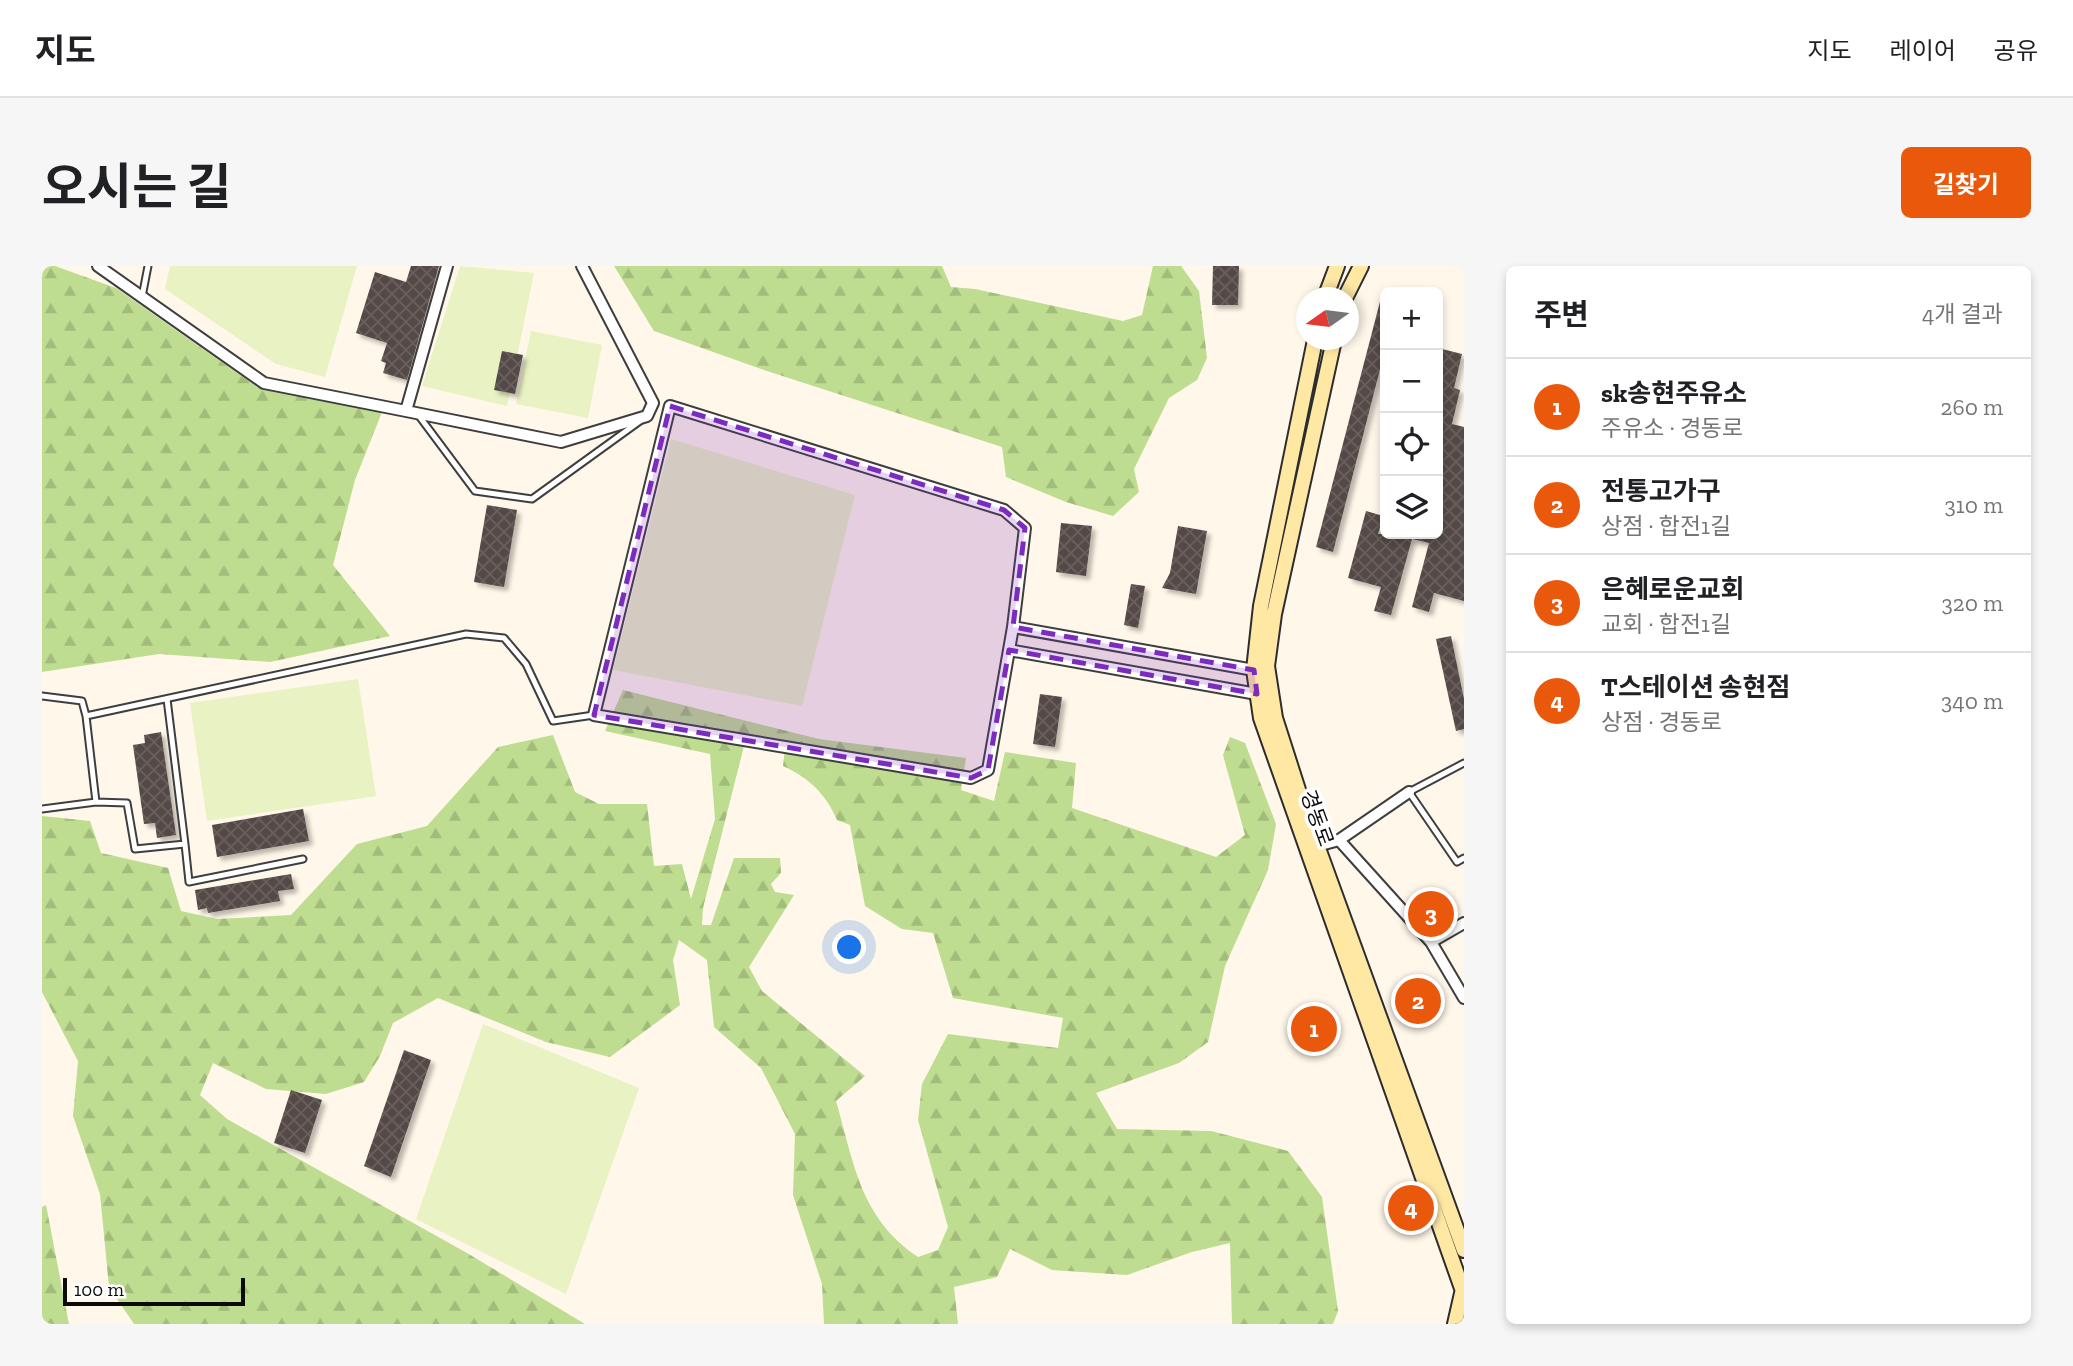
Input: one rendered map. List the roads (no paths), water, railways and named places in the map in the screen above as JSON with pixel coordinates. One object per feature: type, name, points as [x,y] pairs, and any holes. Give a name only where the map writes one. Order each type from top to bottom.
[{"type":"street","points":[[98,266],[264,383],[561,442],[647,416],[653,403]]},
{"type":"street","points":[[412,412],[447,266]]},
{"type":"street","points":[[582,266],[653,403]]},
{"type":"street","points":[[1329,287],[1337,266]]},
{"type":"street","points":[[1350,287],[1361,266]]},
{"type":"street","name":"경동로","points":[[1313,350],[1268,564],[1254,670],[1257,694],[1261,718],[1274,758],[1464,1291]]},
{"type":"street","name":"경동로","points":[[1332,350],[1274,614],[1267,666],[1275,718],[1317,846],[1464,1250]]},
{"type":"street","points":[[653,403],[670,406],[1004,510],[1026,528],[1013,627],[988,770],[971,778],[594,715],[670,406]]},
{"type":"street","points":[[1013,627],[1254,670]]},
{"type":"street","points":[[1009,650],[1257,694]]},
{"type":"street","points":[[1317,846],[1339,840],[1409,792]]},
{"type":"street","points":[[1339,840],[1431,942],[1464,998]]},
{"type":"street","points":[[1431,942],[1464,923]]},
{"type":"street","points":[[1455,1324],[1464,1291]]},
{"type":"lane","points":[[142,297],[148,266]]},
{"type":"lane","points":[[412,412],[475,491],[532,499],[647,416]]},
{"type":"lane","points":[[86,716],[466,634],[504,638],[526,664],[553,721],[594,715]]},
{"type":"lane","points":[[42,696],[82,701],[96,802]]},
{"type":"lane","points":[[167,699],[189,882],[303,859]]},
{"type":"lane","points":[[1464,763],[1409,792],[1457,862],[1464,858]]},
{"type":"lane","points":[[42,809],[96,802],[127,803],[135,849],[185,844]]},
{"type":"place","name":"은혜로운교회","points":[[1431,914]]},
{"type":"place","name":"전통고가구","points":[[1418,1001]]},
{"type":"place","name":"sk송현주유소","points":[[1314,1029]]},
{"type":"place","name":"T스테이션 송현점","points":[[1411,1208]]}]
